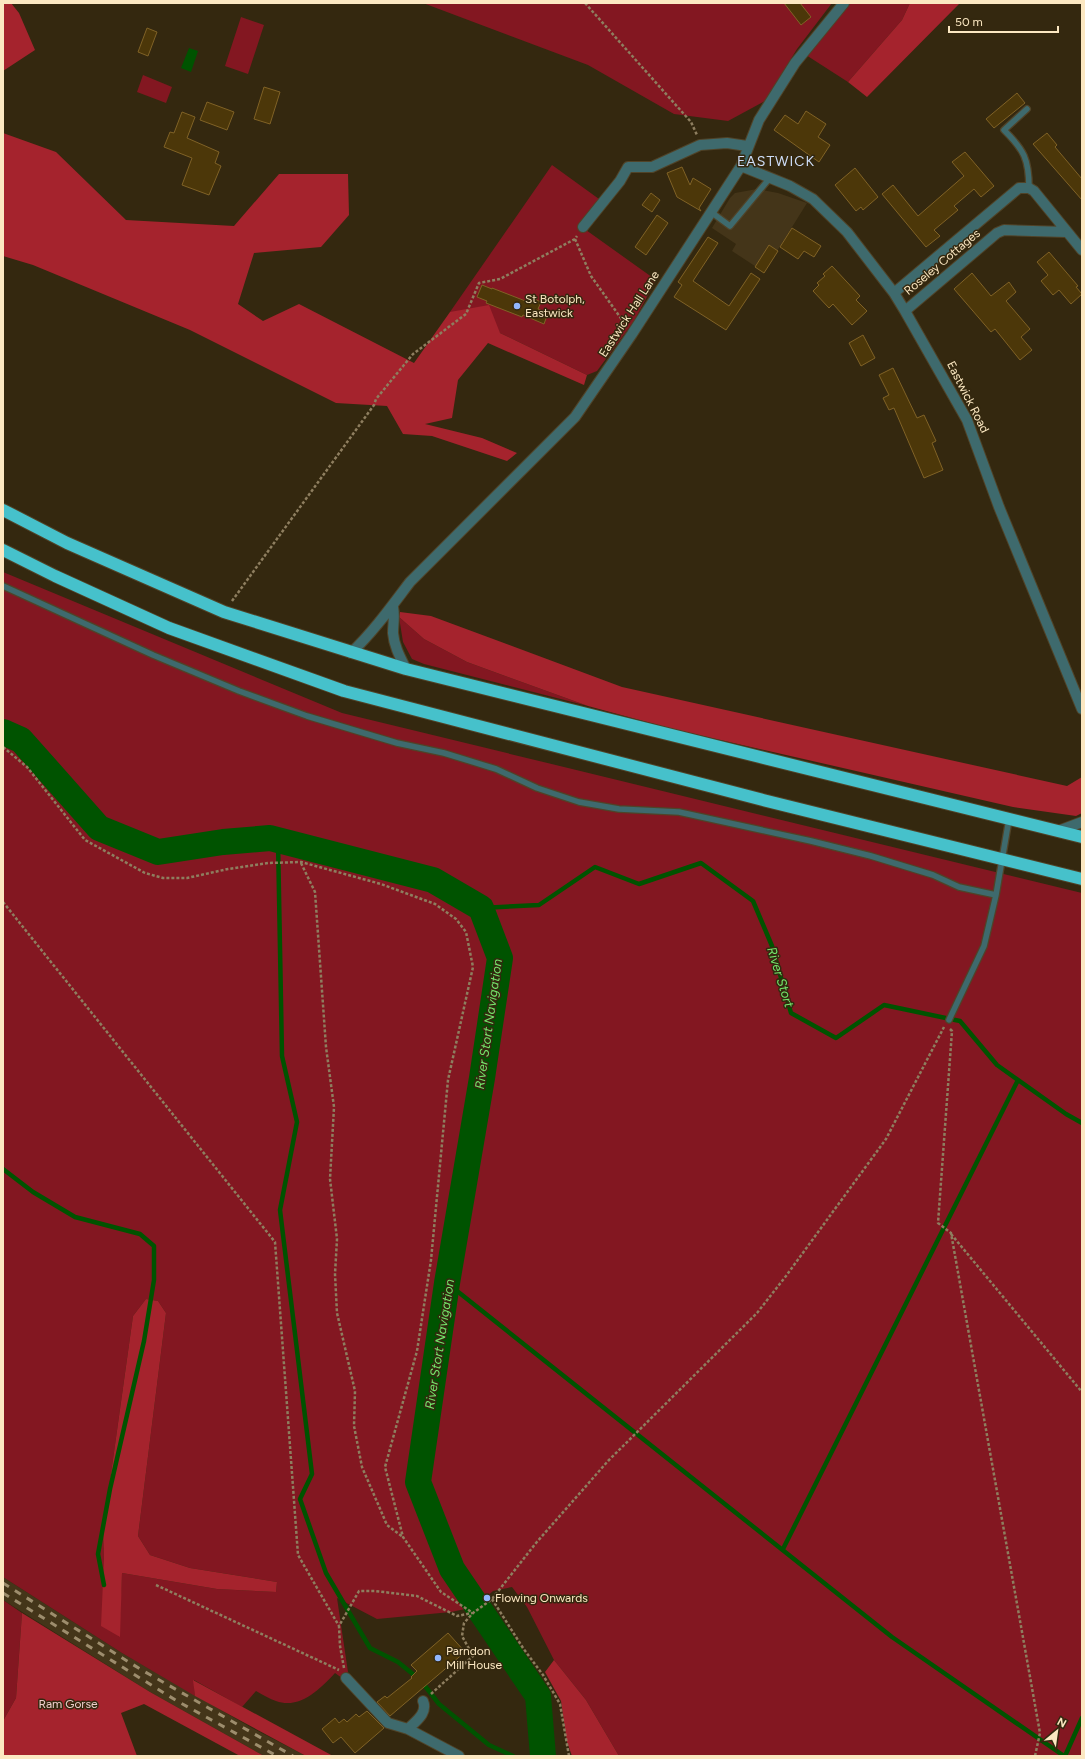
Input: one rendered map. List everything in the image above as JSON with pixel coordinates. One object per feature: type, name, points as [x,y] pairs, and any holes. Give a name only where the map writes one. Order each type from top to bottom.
[{"type":"highway","points":[[3,510],[67,544],[224,612],[351,653],[406,669],[1082,837]]},
{"type":"highway","points":[[3,550],[55,576],[169,628],[344,691],[763,800],[1082,878]]},
{"type":"street","name":"Eastwick Hall Lane","points":[[351,653],[393,608],[410,582],[575,418],[632,334],[741,166],[759,120],[795,63],[844,3]]},
{"type":"street","points":[[583,227],[620,180],[628,167],[642,169],[652,167],[700,145],[727,143],[748,146]]},
{"type":"street","name":"Eastwick Road","points":[[741,166],[769,179],[790,186],[818,203],[847,232],[894,293],[967,420],[999,507],[1082,709]]},
{"type":"street","name":"Roseley Cottages","points":[[894,293],[1019,188],[1029,188]]},
{"type":"street","points":[[1029,188],[1034,191],[1082,250]]},
{"type":"street","name":"Roseley Cottages","points":[[985,218],[996,233]]},
{"type":"street","name":"Roseley Cottages","points":[[905,311],[996,233],[1004,230],[1066,232]]},
{"type":"street","points":[[393,608],[395,619],[393,627],[395,644],[406,669]]},
{"type":"street","points":[[1058,831],[1082,822]]},
{"type":"street","points":[[346,1678],[388,1723],[408,1729],[459,1756]]},
{"type":"street","points":[[408,1729],[424,1713],[425,1700]]},
{"type":"lane","points":[[1027,109],[1004,130],[1019,145],[1025,154],[1029,188]]},
{"type":"lane","points":[[711,212],[730,226],[769,179]]},
{"type":"lane","points":[[3,586],[153,655],[239,691],[314,718],[397,743],[444,754],[496,769],[537,788],[579,802],[619,809],[679,812],[811,841],[871,856],[933,876],[959,887],[996,895]]},
{"type":"lane","points":[[949,1020],[984,946],[996,895],[1001,858],[1009,819]]},
{"type":"path","points":[[585,3],[691,122],[700,145]]},
{"type":"path","points":[[224,612],[369,411],[376,399],[413,354],[466,314],[479,284],[500,279],[575,239],[583,227]]},
{"type":"path","points":[[575,239],[591,276],[632,334]]},
{"type":"path","points":[[3,747],[26,767],[85,840],[145,873],[163,878],[187,878],[228,869],[268,863],[301,862],[382,884],[435,904],[456,919],[466,932],[473,967],[448,1080],[431,1260],[417,1351],[385,1468],[403,1537]]},
{"type":"path","points":[[301,862],[315,892],[326,1047],[334,1107],[330,1179],[337,1238],[335,1274],[337,1312],[355,1391],[354,1426],[362,1467],[387,1525],[403,1537],[442,1592],[473,1613]]},
{"type":"path","points":[[3,902],[275,1242],[298,1555],[339,1626],[340,1646],[346,1678]]},
{"type":"path","points":[[425,1700],[473,1656],[462,1636],[464,1623],[473,1613],[492,1599],[536,1543],[608,1461],[758,1313],[886,1139],[949,1020]]},
{"type":"path","points":[[947,1027],[952,1031],[938,1223],[951,1233],[1082,1392]]},
{"type":"path","points":[[951,1233],[1040,1733],[1035,1756]]},
{"type":"path","points":[[156,1585],[339,1670],[346,1678]]},
{"type":"path","points":[[339,1626],[359,1591],[375,1591],[417,1596],[457,1616],[473,1613]]},
{"type":"path","points":[[492,1599],[523,1648],[543,1674],[559,1701],[569,1756]]},
{"type":"shaded area","points":[[423,3],[832,3],[797,49],[765,101],[728,121],[674,114],[588,65]]},
{"type":"shaded area","points":[[849,3],[910,3],[902,20],[848,82],[806,55]]},
{"type":"shaded area","points":[[241,17],[264,25],[248,74],[225,66]]},
{"type":"shaded area","points":[[189,48],[198,51],[191,72],[181,68]]},
{"type":"shaded area","points":[[143,75],[172,87],[166,103],[137,92]]},
{"type":"shaded area","points":[[552,165],[599,199],[579,225],[656,280],[634,321],[597,371],[587,375],[500,333],[450,312]]},
{"type":"shaded area","points":[[757,189],[778,193],[807,203],[764,272],[732,251],[736,244],[712,228],[730,198],[735,193]]},
{"type":"shaded area","points":[[3,572],[342,713],[1082,893],[1082,1756],[619,1756],[586,1700],[554,1660],[527,1607],[512,1587],[493,1591],[475,1607],[451,1612],[377,1619],[337,1598],[348,1672],[342,1678],[335,1673],[317,1691],[302,1700],[293,1703],[285,1703],[274,1700],[256,1691],[242,1707],[194,1680],[195,1696],[122,1653],[3,1577]],"holes":[[[146,1299],[158,1301],[166,1313],[138,1536],[150,1555],[190,1568],[277,1582],[276,1592],[217,1589],[122,1573],[119,1637],[104,1560],[103,1531],[133,1316]]]},
{"type":"shaded area","points":[[399,617],[424,639],[467,662],[588,706],[424,664],[412,659],[403,642]]},
{"type":"shaded area","points":[[3,1577],[122,1653],[252,1728],[306,1756],[264,1756],[150,1692],[3,1600]]},
{"type":"shaded area","points":[[3,1600],[22,1613],[16,1698],[3,1721]]},
{"type":"shaded area","points":[[486,1608],[519,1661],[517,1666],[511,1666],[478,1612],[482,1612]]},
{"type":"green space","points":[[3,3],[11,3],[19,13],[35,50],[3,71]]},
{"type":"green space","points":[[910,3],[960,3],[867,97],[848,82],[902,20]]},
{"type":"green space","points":[[3,133],[56,152],[126,220],[234,226],[279,174],[348,174],[349,215],[321,247],[254,253],[238,304],[263,321],[299,304],[414,363],[450,312],[489,305],[500,333],[587,375],[584,385],[488,343],[458,380],[452,418],[425,424],[482,438],[517,453],[507,461],[432,436],[403,434],[387,406],[336,403],[190,330],[33,265],[3,256]]},
{"type":"green space","points":[[400,612],[431,616],[622,687],[1067,786],[1082,777],[1082,813],[1076,816],[1013,807],[673,729],[588,706],[467,662],[424,639],[399,617]]},
{"type":"green space","points":[[146,1299],[158,1301],[166,1313],[138,1536],[150,1555],[190,1568],[277,1582],[276,1592],[217,1589],[122,1573],[120,1637],[101,1626],[104,1560],[103,1531],[133,1316]]},
{"type":"green space","name":"Ram Gorse","points":[[22,1613],[150,1692],[264,1756],[240,1756],[144,1704],[121,1713],[137,1756],[3,1756],[3,1721],[16,1698]]},
{"type":"green space","points":[[554,1660],[586,1700],[619,1756],[572,1756],[567,1742],[561,1701],[545,1672]]},
{"type":"green space","points":[[193,1680],[333,1756],[306,1756],[195,1696]]},
{"type":"building","points":[[784,3],[800,3],[811,17],[801,25]]},
{"type":"building","points":[[147,28],[157,32],[148,56],[138,52]]},
{"type":"building","points":[[264,87],[280,92],[270,124],[254,119]]},
{"type":"building","points":[[1017,93],[1025,103],[994,128],[986,119]]},
{"type":"building","points":[[207,102],[234,112],[227,130],[200,120]]},
{"type":"building","points":[[806,111],[826,124],[818,137],[830,145],[819,162],[774,130],[785,115],[798,124]]},
{"type":"building","points":[[182,112],[195,117],[187,138],[219,152],[215,163],[221,166],[209,195],[182,185],[192,158],[164,147],[170,132],[174,133]]},
{"type":"building","points":[[1047,133],[1057,145],[1055,147],[1082,179],[1082,200],[1033,144]]},
{"type":"building","points":[[965,152],[994,186],[981,197],[974,189],[954,206],[958,210],[934,230],[940,236],[926,247],[882,194],[893,185],[918,216],[964,176],[952,162]]},
{"type":"building","points":[[682,167],[690,185],[693,178],[711,189],[699,208],[701,211],[677,197],[667,173]]},
{"type":"building","points":[[855,168],[878,197],[863,210],[861,207],[856,211],[835,185]]},
{"type":"building","points":[[651,193],[660,200],[652,212],[642,205]]},
{"type":"building","points":[[657,215],[668,223],[646,255],[635,247]]},
{"type":"building","points":[[792,228],[821,246],[814,257],[804,251],[798,259],[780,247]]},
{"type":"building","points":[[708,237],[718,243],[693,281],[729,306],[751,273],[760,279],[726,330],[674,297],[682,285],[678,282]]},
{"type":"building","points":[[769,245],[778,251],[764,273],[755,267]]},
{"type":"building","points":[[1049,252],[1078,286],[1076,287],[1082,294],[1071,304],[1059,290],[1053,295],[1041,281],[1048,275],[1037,262]]},
{"type":"building","points":[[832,266],[860,296],[856,300],[867,311],[852,325],[833,304],[829,308],[813,291],[819,285],[817,283],[825,276],[823,274]]},
{"type":"building","points":[[972,273],[991,296],[1009,282],[1016,292],[1006,301],[1030,329],[1021,337],[1032,350],[1020,360],[995,329],[991,332],[954,289]]},
{"type":"building","name":"St Botolph, Eastwick","points":[[482,285],[528,302],[530,297],[541,302],[538,309],[548,313],[544,324],[523,315],[522,317],[486,303],[487,301],[477,297]]},
{"type":"building","points":[[863,335],[875,358],[861,366],[849,343]]},
{"type":"building","points":[[893,368],[917,418],[924,415],[936,441],[932,443],[943,470],[924,478],[894,408],[889,410],[883,398],[889,395],[879,375]]},
{"type":"building","name":"Parndon Mill House","points":[[448,1633],[465,1652],[390,1716],[377,1702],[385,1696],[387,1698],[412,1678],[411,1677],[417,1671],[411,1665]]},
{"type":"building","points":[[367,1711],[384,1728],[355,1753],[341,1737],[333,1743],[322,1729],[335,1718],[339,1723],[344,1719],[347,1722],[356,1714],[359,1717]]},
{"type":"waterway","name":"River Stort Navigation","points":[[3,732],[21,740],[99,828],[158,852],[223,842],[270,838],[433,880],[481,908],[500,958],[482,1078],[447,1283],[418,1482],[452,1569],[538,1696],[543,1756]]},
{"type":"waterway","points":[[278,840],[282,1056],[297,1122],[280,1210],[312,1474],[300,1499],[326,1573],[370,1648],[398,1662],[414,1675]]},
{"type":"waterway","name":"River Stort","points":[[481,908],[539,905],[595,867],[639,884],[701,863],[753,901],[772,946],[791,1013],[836,1038],[884,1005],[960,1021],[997,1065],[1066,1114],[1082,1123]]},
{"type":"waterway","points":[[783,1549],[1018,1080]]},
{"type":"waterway","points":[[3,1169],[33,1192],[75,1217],[140,1234],[154,1246],[154,1280],[144,1341],[110,1489],[98,1554],[104,1585]]},
{"type":"waterway","points":[[447,1283],[892,1637],[1064,1756]]},
{"type":"waterway","points":[[425,1686],[439,1704],[489,1745],[513,1756]]},
{"type":"waterway","points":[[1065,1756],[1082,1718]]},
{"type":"railway","points":[[3,1583],[140,1669],[293,1756]]},
{"type":"railway","points":[[3,1593],[177,1701],[277,1756]]},
{"type":"place","name":"St Botolph, Eastwick","points":[[517,306]]},
{"type":"place","name":"Flowing Onwards","points":[[487,1598]]},
{"type":"place","name":"Parndon Mill House","points":[[438,1658]]},
{"type":"district","name":"EASTWICK","points":[[776,161]]}]
